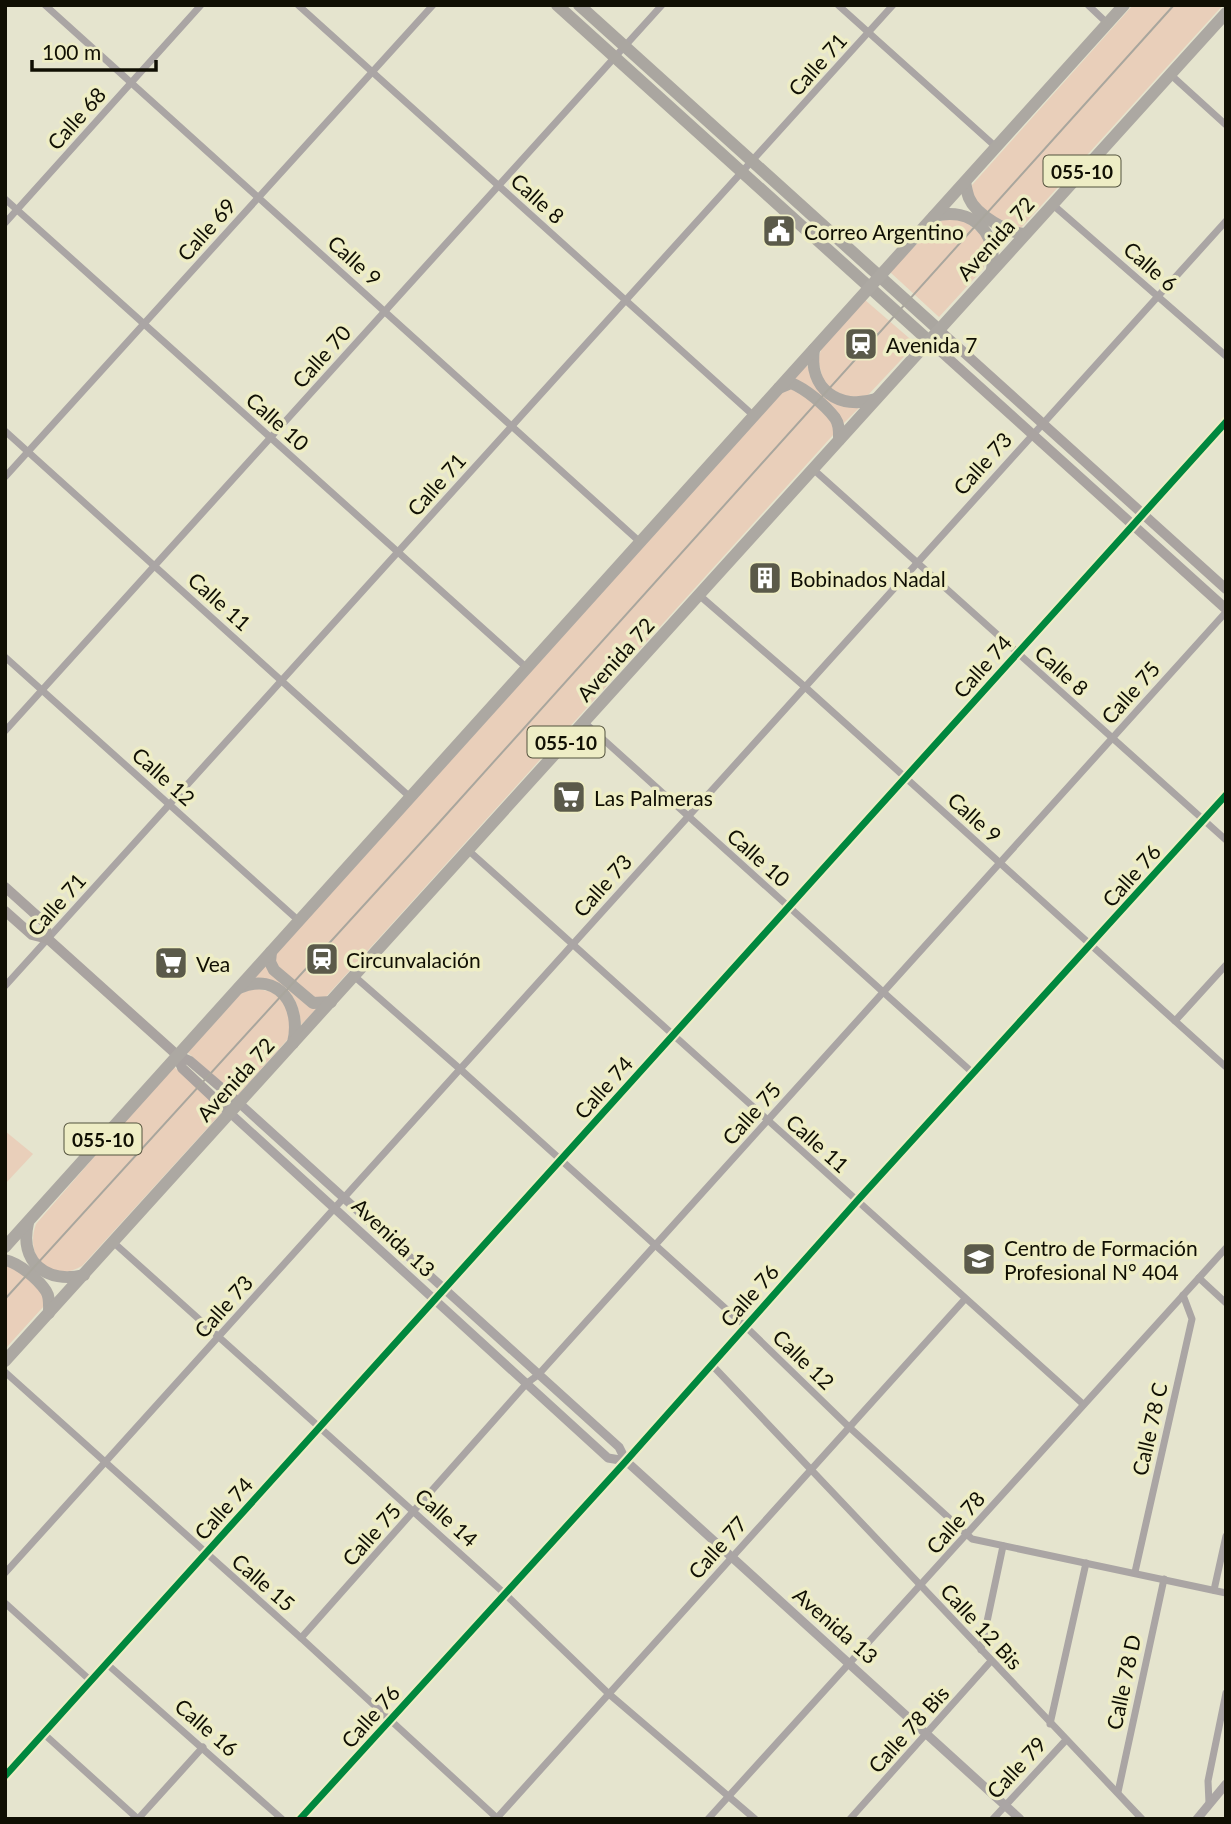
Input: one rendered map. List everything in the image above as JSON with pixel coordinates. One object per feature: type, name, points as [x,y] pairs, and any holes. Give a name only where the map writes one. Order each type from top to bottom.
[{"type":"highway","name":"055-10","points":[[5,1247],[1124,5]]},
{"type":"highway","name":"Avenida 72","points":[[5,1361],[1226,13]]},
{"type":"highway","points":[[965,181],[970,200],[985,215],[1005,230],[1025,234]]},
{"type":"highway","points":[[934,216],[957,214],[978,223],[992,245],[992,270]]},
{"type":"highway","points":[[814,349],[814,370],[818,382],[827,392],[838,400],[850,403],[876,399]]},
{"type":"highway","points":[[779,388],[791,383],[801,387],[836,419],[839,440]]},
{"type":"highway","points":[[271,952],[270,962],[274,970],[313,1003],[331,1002]]},
{"type":"highway","points":[[237,989],[263,984],[283,994],[295,1011],[297,1022],[293,1043]]},
{"type":"highway","points":[[28,1223],[26,1248],[37,1266],[59,1277],[84,1275]]},
{"type":"highway","points":[[5,1259],[14,1262],[45,1290],[49,1299],[49,1313]]},
{"type":"main road","points":[[558,5],[1226,610]]},
{"type":"main road","points":[[579,5],[1226,589]]},
{"type":"main road","name":"Avenida 13","points":[[5,887],[45,923],[48,939]]},
{"type":"main road","name":"Avenida 13","points":[[5,911],[32,934],[48,939],[177,1055],[182,1068],[234,1108]]},
{"type":"street","name":"Calle 9","points":[[46,5],[640,542]]},
{"type":"street","name":"Calle 68","points":[[5,223],[201,5]]},
{"type":"street","name":"Calle 8","points":[[298,5],[754,415]]},
{"type":"street","name":"Calle 69","points":[[5,477],[433,5]]},
{"type":"street","name":"Calle 70","points":[[5,731],[662,5]]},
{"type":"street","points":[[838,5],[996,147]]},
{"type":"street","name":"Calle 71","points":[[5,986],[893,5]]},
{"type":"street","points":[[1088,5],[1107,23]]},
{"type":"street","points":[[1171,75],[1226,125]]},
{"type":"street","name":"Calle 10","points":[[5,199],[527,668]]},
{"type":"street","name":"Calle 6","points":[[1052,204],[1226,356]]},
{"type":"street","name":"Calle 73","points":[[5,1573],[1157,294],[1226,221]]},
{"type":"street","name":"Calle 74","points":[[5,1776],[1226,422]]},
{"type":"street","name":"Calle 11","points":[[5,431],[410,797]]},
{"type":"street","name":"Calle 8","points":[[813,469],[1226,840]]},
{"type":"street","name":"Calle 9","points":[[699,595],[804,686],[1226,1068]]},
{"type":"street","name":"Calle 75","points":[[301,1638],[527,1383],[538,1375],[656,1245],[1226,610]]},
{"type":"street","name":"Calle 12","points":[[5,657],[299,921]]},
{"type":"street","name":"Calle 10","points":[[584,722],[974,1074]]},
{"type":"street","name":"Calle 76","points":[[300,1819],[1226,795]]},
{"type":"street","name":"Calle 11","points":[[468,850],[1083,1404]]},
{"type":"street","points":[[1175,1021],[1226,965]]},
{"type":"street","name":"Calle 12","points":[[354,976],[745,1326],[849,1427],[972,1539],[1226,1593]]},
{"type":"street","name":"Avenida 13","points":[[234,1108],[344,1199],[619,1447],[626,1461],[731,1559],[849,1662],[1020,1819]]},
{"type":"street","name":"Avenida 13","points":[[234,1108],[434,1301],[608,1458],[626,1461]]},
{"type":"street","name":"Calle 14","points":[[113,1242],[504,1592],[609,1694],[755,1819]]},
{"type":"street","name":"Calle 78","points":[[708,1819],[1226,1248]]},
{"type":"street","points":[[1199,1278],[1226,1303]]},
{"type":"street","name":"Calle 78 C","points":[[1135,1572],[1192,1319],[1183,1295]]},
{"type":"street","name":"Calle 77","points":[[497,1818],[965,1299]]},
{"type":"street","name":"Calle 12 Bis","points":[[711,1364],[1142,1819]]},
{"type":"street","name":"Calle 15","points":[[5,1372],[497,1818]]},
{"type":"street","points":[[1214,1590],[1226,1536]]},
{"type":"street","points":[[981,1650],[1003,1546]]},
{"type":"street","points":[[1050,1724],[1086,1563]]},
{"type":"street","name":"Calle 78 D","points":[[1118,1792],[1164,1580]]},
{"type":"street","points":[[5,1603],[91,1681]]},
{"type":"street","name":"Calle 78 Bis","points":[[850,1819],[991,1661]]},
{"type":"street","name":"Calle 16","points":[[107,1664],[282,1819]]},
{"type":"street","points":[[1209,1803],[1208,1781],[1226,1693]]},
{"type":"street","points":[[44,1734],[138,1819],[203,1747]]},
{"type":"street","name":"Calle 79","points":[[993,1819],[1066,1740]]},
{"type":"street","points":[[1197,1819],[1226,1784]]},
{"type":"shaded area","points":[[1133,5],[1223,5],[1021,228],[1007,229],[973,198],[972,185]]},
{"type":"shaded area","points":[[945,219],[962,219],[984,237],[987,257],[983,269],[939,317],[890,272],[937,223]]},
{"type":"shaded area","points":[[865,300],[916,344],[868,395],[845,396],[823,381],[818,359],[822,347]]},
{"type":"shaded area","points":[[807,364],[814,382],[825,395],[840,404],[859,408],[843,424],[793,380]]},
{"type":"shaded area","points":[[784,388],[796,388],[834,422],[834,434],[324,999],[314,1000],[275,966],[275,952]]},
{"type":"shaded area","points":[[266,963],[318,1007],[301,1025],[297,1005],[288,991],[274,982],[254,978]]},
{"type":"shaded area","points":[[254,988],[272,992],[284,1001],[291,1018],[288,1039],[237,1096],[187,1052],[240,994]]},
{"type":"shaded area","points":[[173,1066],[223,1111],[82,1266],[70,1271],[50,1270],[37,1257],[33,1236],[36,1224]]},
{"type":"shaded area","points":[[5,1131],[33,1154],[5,1184]]},
{"type":"shaded area","points":[[5,1264],[13,1265],[44,1294],[44,1306],[5,1349]]},
{"type":"tram line","points":[[5,1299],[436,826],[1174,5]]},
{"type":"cycle path","points":[[5,1776],[1226,422]]},
{"type":"cycle path","points":[[300,1819],[1226,795]]},
{"type":"place","name":"Correo Argentino","points":[[779,231]]},
{"type":"place","name":"Avenida 7","points":[[861,344]]},
{"type":"place","name":"Bobinados Nadal","points":[[765,578]]},
{"type":"place","name":"Las Palmeras","points":[[569,797]]},
{"type":"place","name":"Circunvalación","points":[[322,959]]},
{"type":"place","name":"Vea","points":[[171,963]]},
{"type":"place","name":"Centro de Formación Profesional N° 404","points":[[979,1259]]}]
